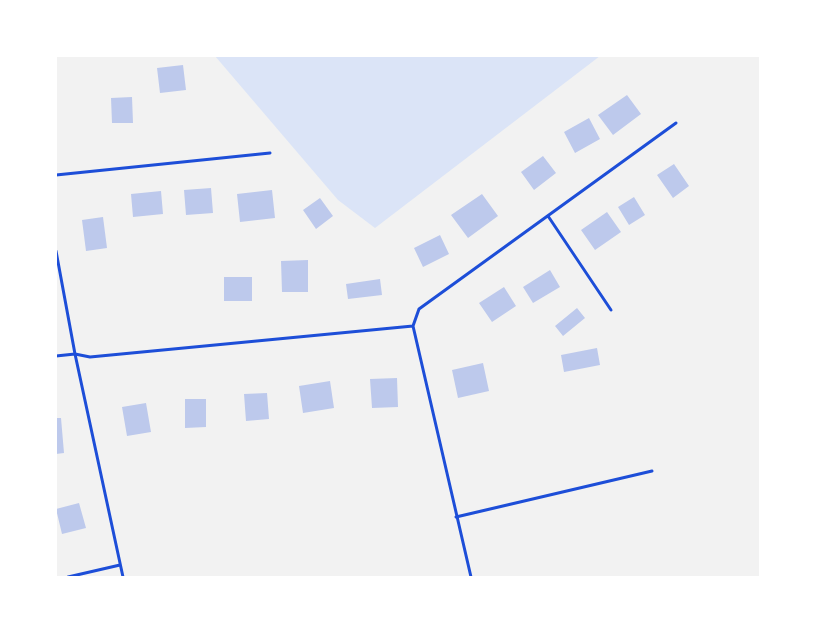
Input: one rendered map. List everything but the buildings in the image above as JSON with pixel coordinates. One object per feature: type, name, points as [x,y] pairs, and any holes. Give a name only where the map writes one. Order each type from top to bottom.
[{"type":"lane","points":[[471,577],[413,326],[419,309],[676,123]]},
{"type":"lane","points":[[56,175],[270,153]]},
{"type":"lane","points":[[548,216],[611,310]]},
{"type":"lane","points":[[56,251],[74,354],[123,577]]},
{"type":"lane","points":[[56,356],[74,354],[90,357],[413,326]]},
{"type":"lane","points":[[456,517],[652,471]]},
{"type":"lane","points":[[68,577],[120,565]]},
{"type":"shaded area","points":[[215,56],[600,56],[375,228],[338,200]]}]
